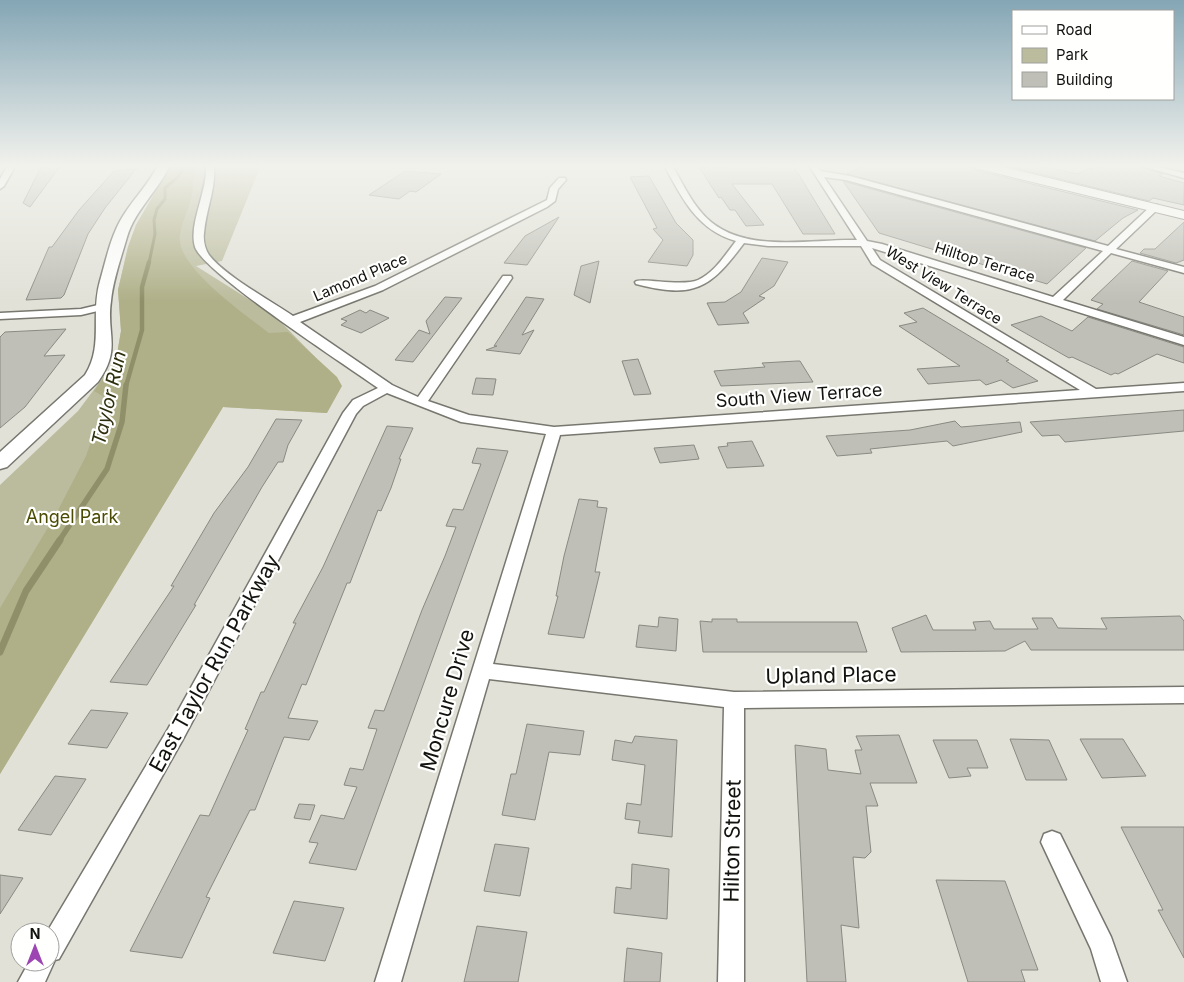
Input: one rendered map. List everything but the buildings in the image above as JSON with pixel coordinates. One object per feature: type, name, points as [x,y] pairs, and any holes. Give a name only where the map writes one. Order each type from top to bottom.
[{"type":"main road","points":[[1167,211],[1184,215]]},
{"type":"street","points":[[0,462],[92,378],[100,366],[104,355],[106,332],[102,307],[123,230],[135,211]]},
{"type":"street","points":[[205,211],[199,233],[202,251],[229,277],[387,388],[420,403],[507,278]]},
{"type":"street","name":"Lamond Place","points":[[291,320],[380,288],[532,211]]},
{"type":"street","name":"Hilltop Terrace","points":[[698,211],[703,219],[715,229],[742,239],[767,242],[862,242],[1056,300],[1184,341]]},
{"type":"street","name":"West View Terrace","points":[[842,211],[876,262],[1095,394]]},
{"type":"street","points":[[968,211],[1184,270]]},
{"type":"street","points":[[1056,300],[1152,211]]},
{"type":"street","points":[[640,282],[655,286],[670,286],[702,282],[710,278],[742,239]]},
{"type":"street","points":[[0,316],[81,312],[102,307]]},
{"type":"street","name":"South View Terrace","points":[[420,403],[466,419],[491,424],[554,431],[1184,387]]},
{"type":"street","name":"East Taylor Run Parkway","points":[[60,933],[170,743],[350,413],[358,404],[387,388]]},
{"type":"street","name":"Moncure Drive","points":[[388,982],[554,431]]},
{"type":"street","name":"Upland Place","points":[[481,670],[734,700],[1184,694]]},
{"type":"street","name":"Hilton Street","points":[[731,982],[734,700]]},
{"type":"street","points":[[1052,842],[1102,946],[1114,982]]},
{"type":"green space","name":"Angel Park","points":[[144,211],[242,211],[222,261],[196,266],[274,315],[315,357],[327,413],[223,407],[0,774],[0,485],[78,411],[116,360],[121,331],[118,290],[128,247],[136,225]]},
{"type":"green space","name":"Angel Park","points":[[144,211],[187,211],[180,236],[181,248],[200,275],[230,303],[269,333],[288,332],[337,377],[342,386],[327,413],[223,407],[0,774],[0,608],[56,514],[86,456],[106,398],[94,391],[116,360],[121,331],[118,290],[128,247],[136,225]]},
{"type":"waterway","name":"Taylor Run","points":[[149,263],[155,234],[154,220],[157,211]]},
{"type":"waterway","name":"Taylor Run","points":[[126,386],[142,330],[142,287],[149,262]]},
{"type":"waterway","name":"Taylor Run","points":[[59,541],[107,469],[122,422],[126,385]]},
{"type":"waterway","name":"Taylor Run","points":[[0,652],[26,591],[60,540]]}]
